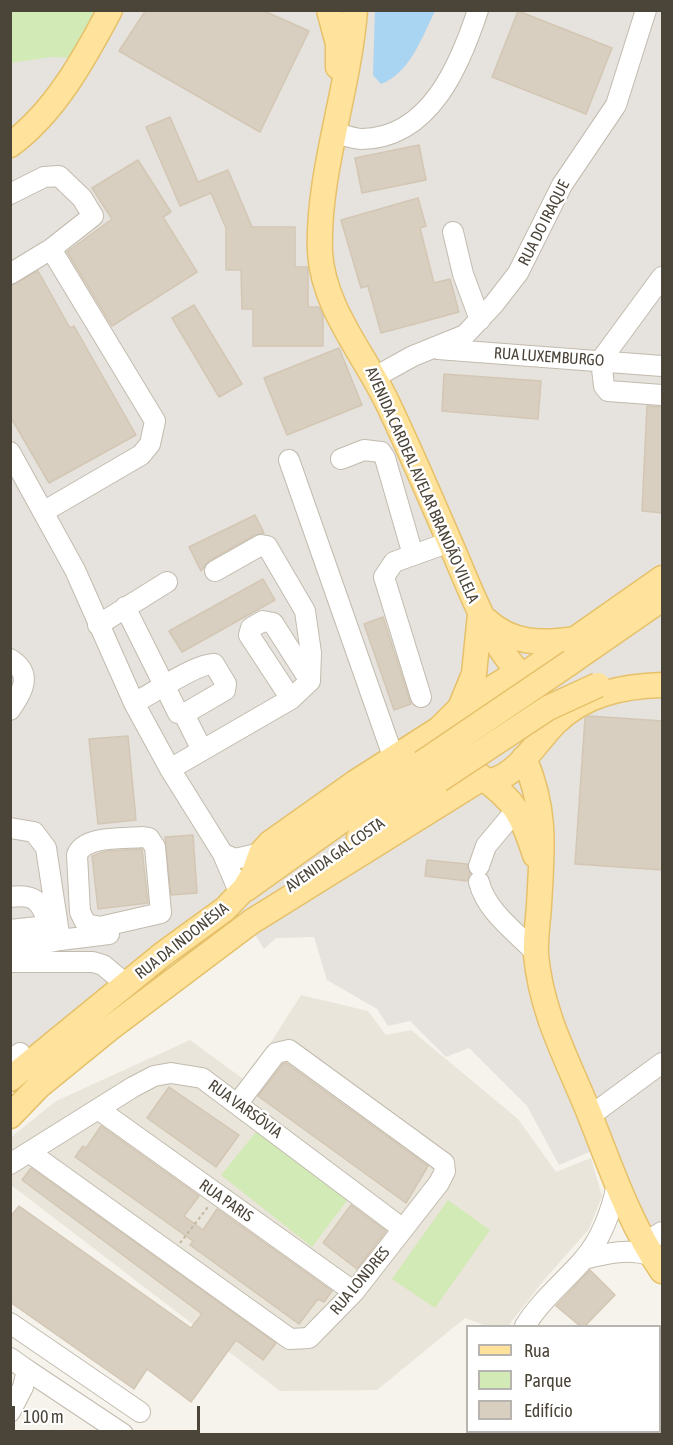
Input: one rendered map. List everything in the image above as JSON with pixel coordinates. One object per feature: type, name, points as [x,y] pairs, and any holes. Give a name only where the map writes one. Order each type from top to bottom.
[{"type":"main road","points":[[10,145],[49,106],[75,72],[110,10]]},
{"type":"main road","points":[[329,10],[338,44],[337,122]]},
{"type":"main road","name":"AVENIDA CARDEAL AVELAR BRANDÃO VILELA","points":[[355,10],[352,42],[321,222],[324,280],[334,306],[375,377],[480,614],[506,658],[543,690],[549,704],[550,716],[545,734]]},
{"type":"main road","name":"RUA DA INDONÉSIA","points":[[10,1079],[56,1039],[240,894],[254,873],[261,853],[294,826],[439,729],[459,710],[576,638],[663,578]]},
{"type":"main road","points":[[240,894],[430,772],[571,662],[663,599]]},
{"type":"main road","points":[[480,614],[494,627],[518,639],[542,643],[576,638]]},
{"type":"main road","name":"RUA DA INDONÉSIA","points":[[480,614],[474,674],[459,710],[456,731],[460,750],[486,780]]},
{"type":"main road","name":"AVENIDA GAL COSTA","points":[[251,922],[269,903],[430,772],[598,685],[617,680],[663,675]]},
{"type":"main road","name":"AVENIDA GAL COSTA","points":[[251,922],[486,780],[507,774],[566,713],[599,695],[628,688],[663,685]]},
{"type":"main road","points":[[524,758],[537,792],[542,819],[543,851],[536,953],[541,991],[551,1027],[617,1184],[656,1251]]},
{"type":"main road","points":[[486,780],[517,809],[528,830],[540,872]]},
{"type":"main road","name":"RUA DA INDONÉSIA","points":[[10,1116],[39,1086],[109,1029],[251,922]]},
{"type":"street","points":[[337,122],[361,139],[384,136],[413,123],[432,104],[450,75],[463,50],[478,10]]},
{"type":"street","name":"RUA DO IRAQUE","points":[[375,377],[413,356],[436,349],[465,335],[518,273],[562,185],[616,105],[646,10]]},
{"type":"street","points":[[10,195],[44,177],[59,176],[82,198],[93,216],[51,249],[10,274]]},
{"type":"street","points":[[453,232],[463,274],[480,320]]},
{"type":"street","points":[[43,512],[141,455],[150,444],[154,433],[154,421],[51,249]]},
{"type":"street","points":[[663,277],[601,360],[604,386],[608,391],[663,395]]},
{"type":"street","name":"RUA LUXEMBURGO","points":[[436,349],[663,366]]},
{"type":"street","points":[[341,459],[364,450],[381,452],[413,555]]},
{"type":"street","points":[[10,453],[75,570],[134,703],[170,769],[223,854],[240,894]]},
{"type":"street","points":[[289,460],[394,759]]},
{"type":"street","points":[[421,697],[384,577],[394,562],[450,542]]},
{"type":"street","points":[[170,769],[291,699],[310,681],[311,653],[305,611],[267,546],[261,545],[215,571]]},
{"type":"street","points":[[98,625],[167,582]]},
{"type":"street","points":[[125,607],[165,688],[178,713],[184,714],[225,690],[225,680],[213,664],[205,664],[165,688],[134,703]]},
{"type":"street","points":[[291,699],[249,634],[251,628],[263,621],[273,622],[310,681]]},
{"type":"street","points":[[10,659],[22,669],[25,678],[24,688],[10,710]]},
{"type":"street","points":[[184,714],[202,750]]},
{"type":"street","points":[[517,809],[486,846],[479,874],[486,900],[492,909],[536,953]]},
{"type":"street","points":[[10,828],[34,832],[46,848],[55,930]]},
{"type":"street","points":[[149,838],[155,847],[161,912],[100,927],[86,924],[80,912],[77,855],[79,849],[89,842],[149,838]]},
{"type":"street","points":[[223,854],[235,859],[261,853]]},
{"type":"street","points":[[10,897],[35,899],[55,930]]},
{"type":"street","points":[[10,930],[128,931],[161,912]]},
{"type":"street","points":[[10,950],[55,930]]},
{"type":"street","points":[[10,962],[93,962],[103,965],[127,985]]},
{"type":"street","name":"RUA LONDRES","points":[[30,1152],[290,1339],[309,1338],[354,1292],[403,1229],[445,1171],[444,1163],[289,1050],[276,1053],[238,1103]]},
{"type":"street","points":[[590,1116],[663,1063]]},
{"type":"street","name":"RUA VARSŌVIA","points":[[10,1164],[154,1076],[171,1073],[202,1078],[403,1229]]},
{"type":"street","name":"RUA PARIS","points":[[98,1109],[354,1292]]},
{"type":"street","points":[[526,1325],[546,1299],[584,1259],[604,1225],[617,1184]]},
{"type":"street","points":[[584,1259],[622,1252],[656,1251]]},
{"type":"street","points":[[10,1323],[140,1412]]},
{"type":"street","points":[[10,1358],[123,1434]]},
{"type":"street","points":[[10,1412],[23,1387],[27,1370]]},
{"type":"path","points":[[171,1254],[217,1195]]},
{"type":"shaded area","points":[[11,11],[662,11],[662,1252],[650,1233],[611,1143],[559,1165],[527,1106],[469,1048],[446,1057],[410,1021],[388,1026],[377,1009],[327,980],[314,937],[276,938],[264,949],[240,911],[11,1074]]},
{"type":"shaded area","points":[[301,995],[368,1011],[386,1035],[411,1030],[518,1119],[556,1172],[591,1158],[602,1196],[589,1229],[544,1280],[509,1325],[484,1325],[465,1318],[377,1390],[280,1391],[11,1185],[10,1138],[56,1101],[190,1040],[246,1081]]},
{"type":"green space","points":[[10,11],[95,11],[74,58],[51,57],[11,63]]},
{"type":"green space","points":[[256,1132],[348,1199],[312,1247],[221,1175]]},
{"type":"green space","points":[[448,1200],[490,1230],[435,1308],[392,1279]]},
{"type":"water","points":[[375,11],[435,11],[420,43],[407,63],[400,72],[381,84],[373,75]]},
{"type":"building","points":[[146,10],[262,10],[309,31],[260,132],[119,51]]},
{"type":"building","points":[[518,11],[612,48],[586,114],[492,77]]},
{"type":"building","points":[[170,117],[198,182],[228,170],[252,227],[295,227],[295,267],[308,267],[308,307],[319,307],[323,315],[323,346],[253,346],[253,309],[242,309],[241,270],[226,270],[226,228],[211,193],[180,206],[146,127]]},
{"type":"building","points":[[419,145],[426,180],[362,193],[355,158]]},
{"type":"building","points":[[138,160],[171,212],[163,217],[197,272],[112,326],[67,252],[112,219],[92,188]]},
{"type":"building","points":[[418,198],[426,226],[420,228],[434,283],[450,279],[459,312],[381,333],[368,286],[361,288],[341,220]]},
{"type":"building","points":[[38,271],[70,328],[74,326],[136,435],[49,483],[10,416],[10,286]]},
{"type":"building","points":[[194,305],[242,384],[219,397],[172,318]]},
{"type":"building","points":[[339,348],[362,405],[287,435],[264,378]]},
{"type":"building","points":[[444,374],[541,381],[538,419],[442,411]]},
{"type":"building","points":[[647,406],[663,407],[663,513],[642,511]]},
{"type":"building","points":[[255,515],[264,533],[255,535],[209,561],[201,571],[189,547]]},
{"type":"building","points":[[263,579],[275,600],[182,652],[169,631]]},
{"type":"building","points":[[383,617],[411,704],[394,710],[364,624]]},
{"type":"building","points":[[589,716],[663,721],[663,870],[575,864],[585,718]]},
{"type":"building","points":[[128,736],[136,820],[98,824],[89,739]]},
{"type":"building","points":[[193,835],[197,893],[171,895],[165,837]]},
{"type":"building","points":[[142,849],[148,903],[98,909],[92,856],[107,851]]},
{"type":"building","points":[[427,860],[467,864],[470,874],[467,881],[425,876]]},
{"type":"building","points":[[286,1063],[428,1166],[406,1203],[258,1096]]},
{"type":"building","points":[[169,1087],[239,1135],[216,1167],[147,1118]]},
{"type":"building","points":[[101,1126],[199,1196],[184,1216],[203,1230],[217,1209],[332,1291],[324,1302],[318,1299],[299,1324],[190,1245],[193,1241],[75,1157],[83,1146],[86,1148]]},
{"type":"building","points":[[31,1168],[276,1343],[263,1360],[236,1340],[191,1402],[147,1369],[134,1389],[10,1302],[10,1217],[19,1206],[191,1328],[202,1314],[22,1180]]},
{"type":"building","points":[[351,1205],[386,1231],[357,1269],[323,1243]]},
{"type":"building","points":[[590,1270],[615,1295],[586,1325],[579,1325],[556,1306]]}]
